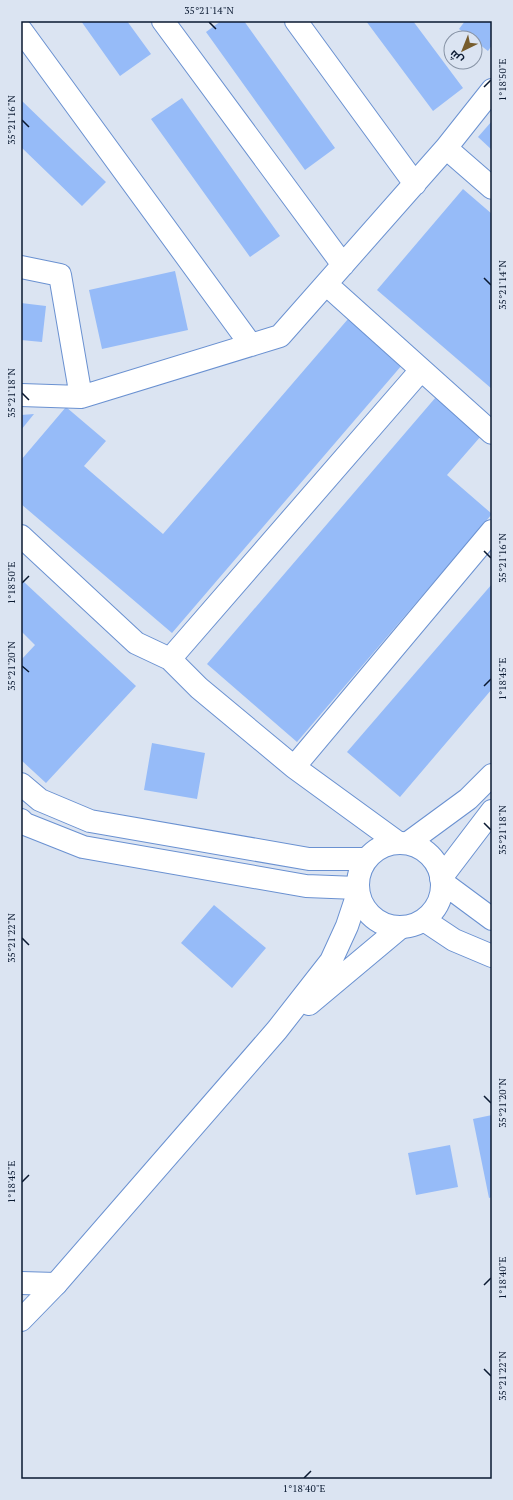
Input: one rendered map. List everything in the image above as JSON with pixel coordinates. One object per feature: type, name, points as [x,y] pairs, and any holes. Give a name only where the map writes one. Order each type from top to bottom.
[{"type":"main road","points":[[163,21],[343,265]]},
{"type":"main road","points":[[296,21],[415,184]]},
{"type":"main road","points":[[21,30],[251,345]]},
{"type":"main road","points":[[21,395],[81,397],[280,336],[415,184],[492,90]]},
{"type":"main road","points":[[446,148],[492,188]]},
{"type":"main road","points":[[21,267],[60,276],[81,397]]},
{"type":"main road","points":[[326,284],[492,433]]},
{"type":"main road","points":[[170,659],[421,370]]},
{"type":"main road","points":[[294,768],[492,531]]},
{"type":"main road","points":[[21,536],[136,643],[170,659],[199,688],[294,768],[402,843],[420,848],[430,856],[438,866],[442,880],[439,902],[432,912],[424,920],[413,925],[401,927],[389,926],[378,921],[369,914],[362,904],[358,890]]},
{"type":"main road","points":[[21,1320],[56,1284],[277,1030],[331,961],[347,926],[358,890],[360,869],[366,859],[374,850],[385,845],[402,843],[468,799],[492,775]]},
{"type":"main road","points":[[21,784],[40,800],[90,821],[309,859],[366,859]]},
{"type":"main road","points":[[442,880],[492,811]]},
{"type":"main road","points":[[21,820],[25,824],[83,847],[306,886],[358,890]]},
{"type":"main road","points":[[83,847],[90,821]]},
{"type":"main road","points":[[442,880],[492,920]]},
{"type":"main road","points":[[424,920],[454,940],[492,956]]},
{"type":"main road","points":[[277,1030],[401,927]]},
{"type":"main road","points":[[21,1283],[56,1284]]},
{"type":"building","points":[[81,21],[127,21],[151,54],[120,76]]},
{"type":"building","points":[[221,21],[244,21],[335,148],[305,170],[206,32]]},
{"type":"building","points":[[366,21],[413,21],[443,61],[443,70],[450,70],[463,88],[433,111]]},
{"type":"building","points":[[465,21],[492,21],[492,45],[488,51],[483,47],[483,30],[459,29]]},
{"type":"building","points":[[182,98],[280,236],[250,257],[151,119]]},
{"type":"building","points":[[21,100],[106,182],[82,206],[21,147]]},
{"type":"building","points":[[492,121],[492,150],[478,137]]},
{"type":"building","points":[[463,189],[492,214],[492,389],[377,290]]},
{"type":"building","points":[[175,271],[188,330],[102,349],[89,290]]},
{"type":"building","points":[[21,303],[46,306],[42,342],[21,340]]},
{"type":"building","points":[[348,319],[402,365],[172,633],[21,504],[21,460],[66,407],[106,441],[84,466],[163,534]]},
{"type":"building","points":[[436,397],[481,436],[447,475],[492,514],[297,742],[207,664]]},
{"type":"building","points":[[34,414],[21,430],[21,415]]},
{"type":"building","points":[[24,582],[136,686],[46,783],[21,760],[21,660],[35,645],[21,631],[21,584]]},
{"type":"building","points":[[492,584],[492,689],[400,797],[347,752]]},
{"type":"building","points":[[152,743],[205,753],[197,799],[144,790]]},
{"type":"building","points":[[214,905],[266,948],[232,988],[181,943]]},
{"type":"building","points":[[492,1115],[492,1197],[489,1198],[473,1119]]},
{"type":"building","points":[[450,1145],[458,1187],[416,1195],[408,1153]]}]
